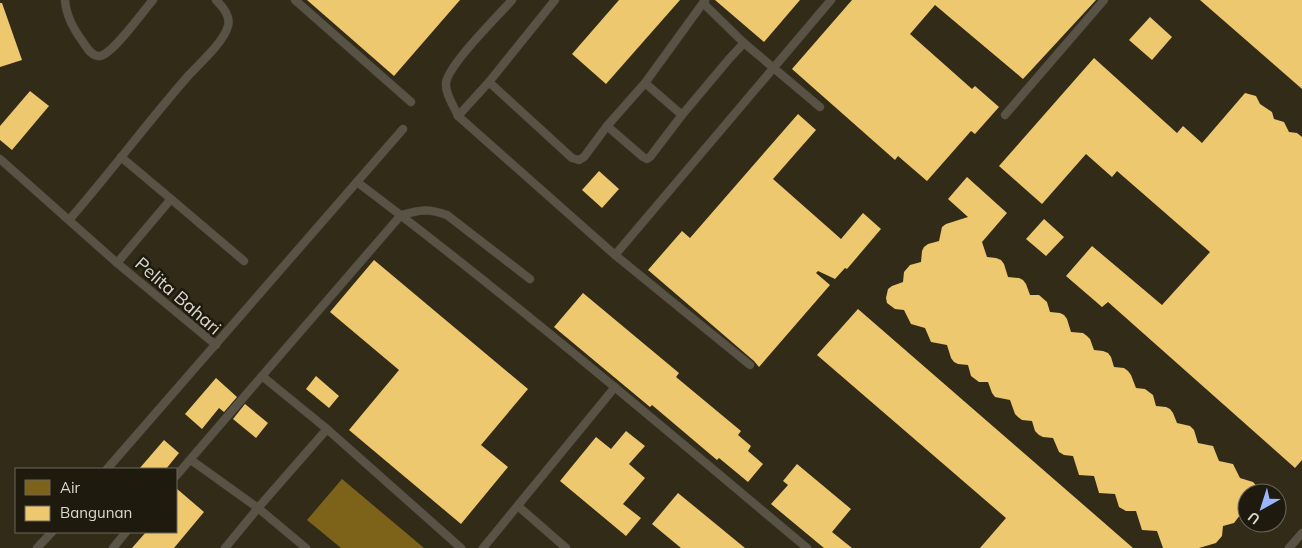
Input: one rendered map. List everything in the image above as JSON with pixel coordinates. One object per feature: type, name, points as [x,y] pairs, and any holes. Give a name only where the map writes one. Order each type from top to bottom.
[{"type":"lane","points":[[64,0],[74,31],[93,55],[99,56],[110,52],[153,0]]},
{"type":"lane","points":[[69,220],[188,76],[216,47],[228,27],[228,15],[216,0]]},
{"type":"lane","points":[[295,0],[411,102]]},
{"type":"lane","points":[[512,0],[455,65],[446,81],[447,90],[458,116],[615,255],[750,365]]},
{"type":"lane","points":[[458,116],[489,82],[556,0]]},
{"type":"lane","points":[[615,255],[831,0]]},
{"type":"lane","points":[[1004,115],[1104,0]]},
{"type":"lane","points":[[489,82],[572,158],[578,160],[584,157],[607,126],[645,83],[705,2],[744,43],[774,66],[820,107]]},
{"type":"lane","points":[[607,126],[647,159],[729,58],[744,43]]},
{"type":"lane","points":[[645,83],[682,115]]},
{"type":"lane","points":[[216,345],[403,129]]},
{"type":"lane","points":[[121,157],[244,261]]},
{"type":"lane","name":"Pelita Bahari","points":[[0,159],[116,263],[216,345],[108,468]]},
{"type":"lane","points":[[357,182],[401,215],[615,387],[807,548]]},
{"type":"lane","points":[[116,263],[171,199]]},
{"type":"lane","points":[[178,474],[401,215],[425,209],[447,215],[530,279]]},
{"type":"lane","points":[[262,376],[327,429],[461,548]]},
{"type":"lane","points":[[483,548],[615,387]]},
{"type":"lane","points":[[226,548],[327,429]]},
{"type":"lane","points":[[190,460],[258,508],[306,548]]},
{"type":"lane","points":[[518,506],[566,548]]},
{"type":"lane","points":[[37,548],[51,533]]},
{"type":"lane","points":[[112,548],[125,533]]},
{"type":"lane","points":[[1289,548],[1302,533]]},
{"type":"shaded area","points":[[0,0],[1302,0],[1302,548],[0,548]]},
{"type":"water","points":[[342,479],[424,548],[341,548],[307,520]]},
{"type":"building","points":[[307,0],[460,0],[394,76]]},
{"type":"building","points":[[619,0],[680,0],[606,84],[572,54]]},
{"type":"building","points":[[715,0],[800,0],[764,42]]},
{"type":"building","points":[[852,0],[1096,0],[1023,79],[935,5],[910,34],[972,89],[975,86],[999,107],[975,134],[971,131],[927,181],[898,156],[895,160],[792,69]]},
{"type":"building","points":[[1200,0],[1302,0],[1302,89]]},
{"type":"building","points":[[0,3],[2,3],[22,60],[0,67]]},
{"type":"building","points":[[1150,17],[1172,37],[1152,60],[1129,40]]},
{"type":"building","points":[[1094,58],[1177,133],[1183,126],[1202,143],[1245,93],[1256,96],[1260,104],[1272,112],[1274,119],[1284,122],[1289,132],[1297,133],[1302,137],[1302,460],[1295,468],[1108,302],[1102,307],[1066,276],[1092,246],[1162,305],[1210,252],[1117,171],[1112,177],[1086,154],[1042,204],[999,166]]},
{"type":"building","points":[[30,91],[49,106],[12,150],[0,140],[0,126]]},
{"type":"building","points":[[798,114],[816,130],[773,179],[841,239],[863,213],[881,229],[847,269],[845,268],[835,279],[818,271],[816,273],[830,285],[759,367],[648,270],[682,231],[690,238]]},
{"type":"building","points":[[599,171],[619,189],[602,208],[582,190]]},
{"type":"building","points":[[967,177],[1007,213],[982,242],[987,257],[1001,260],[1008,277],[1023,280],[1030,295],[1039,295],[1047,302],[1050,312],[1064,315],[1071,332],[1083,333],[1090,339],[1094,350],[1108,353],[1114,367],[1124,368],[1128,371],[1136,388],[1145,389],[1153,395],[1156,406],[1170,409],[1177,423],[1190,426],[1194,430],[1198,443],[1213,446],[1219,461],[1233,464],[1240,478],[1254,483],[1237,483],[1237,519],[1234,523],[1223,526],[1222,536],[1216,543],[1199,548],[1163,548],[1157,531],[1142,530],[1136,511],[1126,511],[1119,507],[1115,494],[1099,493],[1094,476],[1079,475],[1073,456],[1064,455],[1059,452],[1053,438],[1039,435],[1035,431],[1032,421],[1022,420],[1015,414],[1010,400],[995,397],[988,382],[979,382],[971,376],[968,365],[954,362],[947,345],[931,342],[925,328],[911,324],[904,310],[895,309],[887,303],[888,289],[903,282],[904,272],[910,265],[921,262],[924,247],[939,241],[942,227],[968,217],[948,199]]},
{"type":"building","points":[[1044,219],[1064,237],[1046,256],[1026,239]]},
{"type":"building","points":[[374,260],[528,389],[481,445],[508,467],[461,524],[349,430],[399,370],[330,312]]},
{"type":"building","points":[[583,293],[679,373],[676,377],[741,431],[738,435],[751,446],[748,451],[763,464],[748,482],[719,458],[717,460],[652,405],[650,407],[554,327]]},
{"type":"building","points":[[858,309],[1133,548],[980,548],[1006,518],[817,355]]},
{"type":"building","points":[[316,376],[339,396],[329,408],[306,389]]},
{"type":"building","points":[[216,378],[237,397],[224,412],[219,408],[202,429],[185,414]]},
{"type":"building","points":[[245,404],[268,423],[256,438],[233,419]]},
{"type":"building","points":[[626,431],[645,446],[629,464],[645,478],[623,504],[641,518],[626,536],[560,481],[596,437],[611,449]]},
{"type":"building","points":[[164,440],[179,453],[167,468],[140,468]]},
{"type":"building","points":[[797,464],[851,509],[832,532],[852,548],[824,548],[771,504],[788,485],[783,481]]},
{"type":"building","points":[[178,490],[204,512],[174,548],[132,548],[145,533],[178,533]]},
{"type":"building","points":[[678,493],[745,548],[681,548],[652,524]]}]
